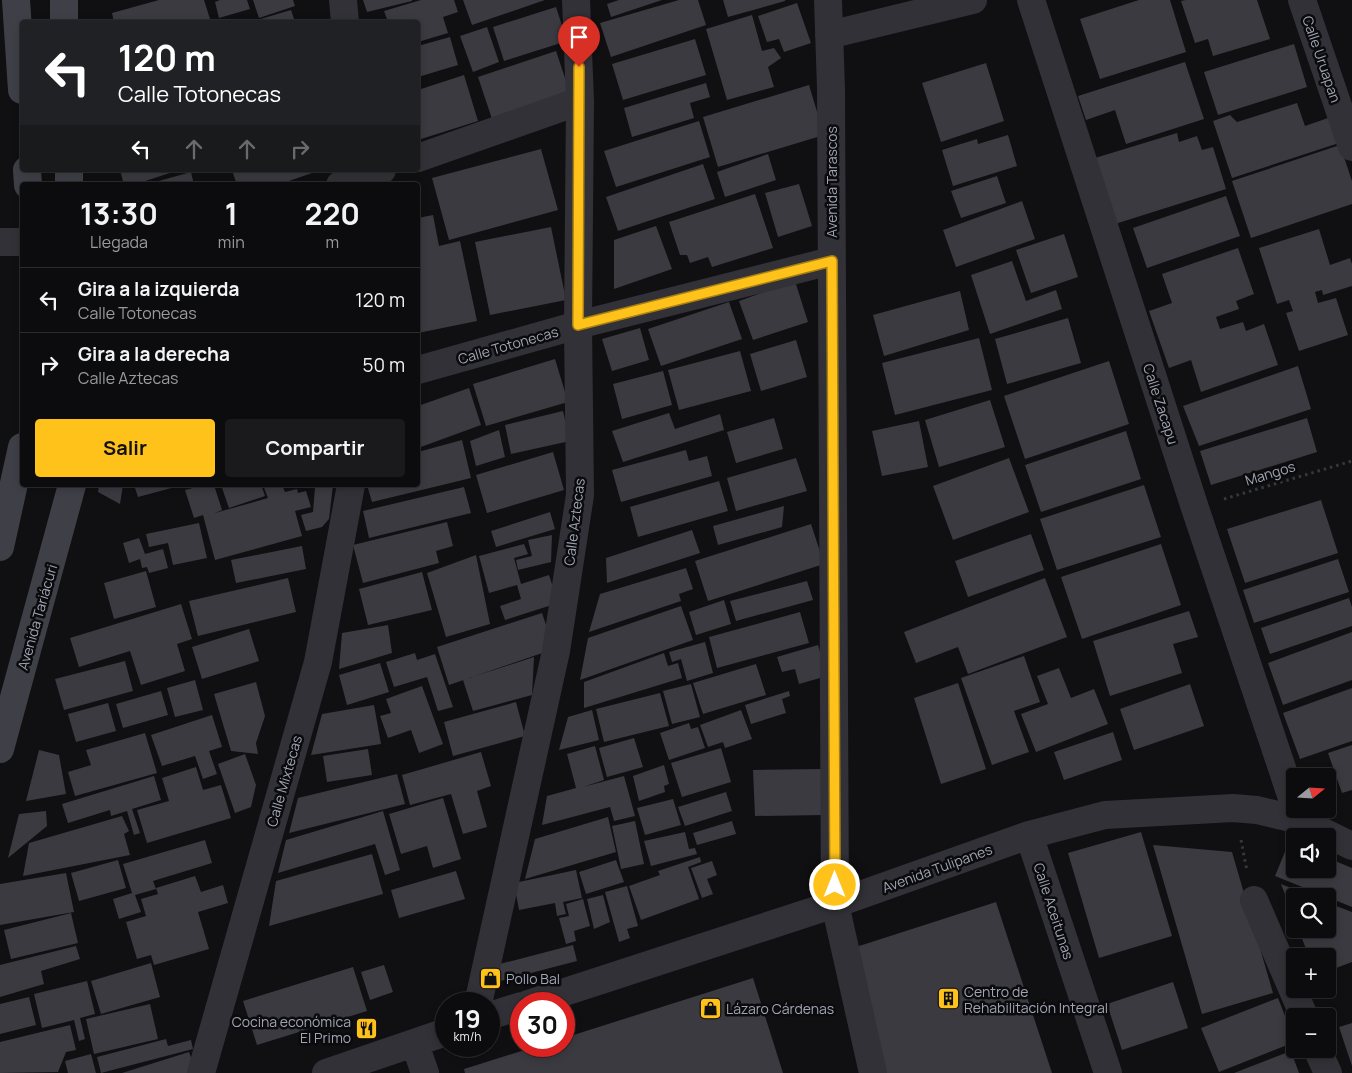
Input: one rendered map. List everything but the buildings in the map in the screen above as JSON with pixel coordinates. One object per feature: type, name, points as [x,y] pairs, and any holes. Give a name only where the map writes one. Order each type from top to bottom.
[{"type":"street","points":[[16,0],[20,60]]},
{"type":"street","points":[[64,0],[64,20]]},
{"type":"street","points":[[343,0],[345,20]]},
{"type":"street","name":"Calle Aztecas","points":[[481,992],[556,651],[580,495],[578,325],[580,101],[576,0]]},
{"type":"street","name":"Avenida Tarascos","points":[[828,0],[832,261],[835,904],[874,1073]]},
{"type":"street","points":[[829,35],[973,0]]},
{"type":"street","name":"Calle Zacapu","points":[[1030,0],[1195,508],[1286,779]]},
{"type":"street","name":"Calle Uruapan","points":[[1302,0],[1352,147]]},
{"type":"street","points":[[420,157],[580,101]]},
{"type":"street","points":[[352,180],[376,172]]},
{"type":"street","points":[[0,242],[20,242]]},
{"type":"street","name":"Calle Totonecas","points":[[420,369],[578,325],[832,261]]},
{"type":"street","points":[[0,547],[20,456]]},
{"type":"street","name":"Avenida Tariácuri","points":[[0,749],[71,487]]},
{"type":"street","name":"Calle Mixtecas","points":[[201,1073],[318,662],[351,487]]},
{"type":"street","name":"Avenida Tulipanes","points":[[565,992],[835,904],[1029,835],[1105,815],[1233,808],[1286,811]]},
{"type":"street","name":"Avenida Tulipanes","points":[[1307,818],[1352,846]]},
{"type":"street","name":"Calle Aceitunas","points":[[1029,835],[1108,1073]]},
{"type":"street","points":[[1254,900],[1301,1008]]},
{"type":"street","points":[[326,1073],[435,1036]]},
{"type":"street","points":[[415,1044],[425,1073]]},
{"type":"street","points":[[1322,1058],[1328,1073]]},
{"type":"path","name":"Mangos","points":[[1195,508],[1352,461]]},
{"type":"path","points":[[1233,808],[1254,900]]},
{"type":"place","name":"Pollo Bal","points":[[490,978]]},
{"type":"place","name":"Centro de Rehabilitación Integral","points":[[948,999]]},
{"type":"place","name":"Lázaro Cárdenas","points":[[710,1008]]},
{"type":"place","name":"Cocina económica El Primo","points":[[367,1029]]},
{"type":"route","points":[[579,67],[578,325],[832,261],[835,885]]}]
